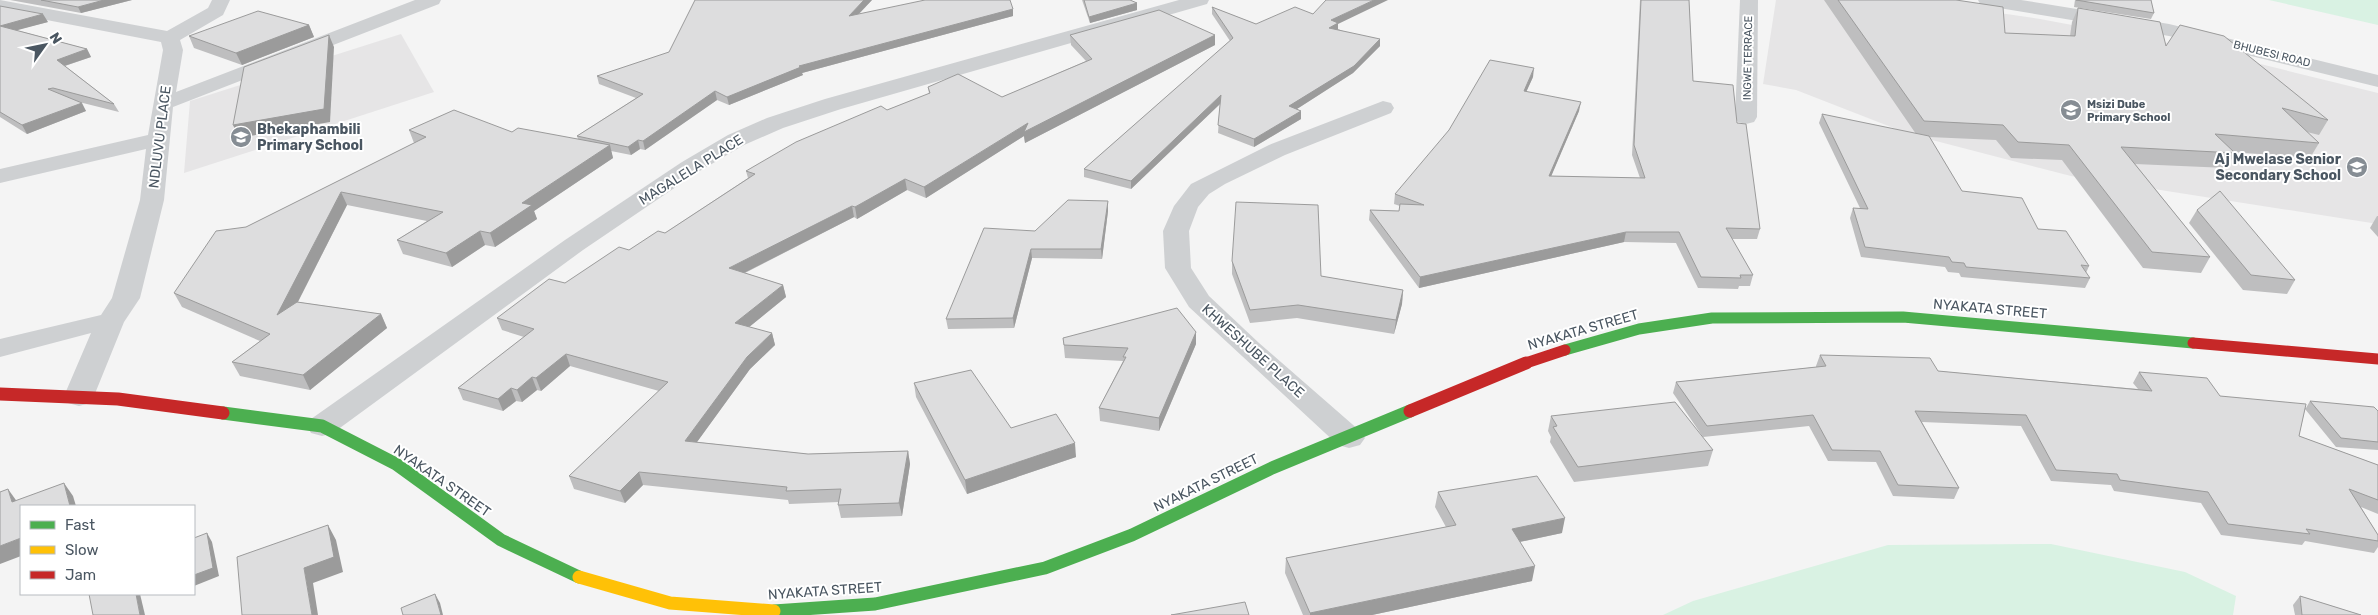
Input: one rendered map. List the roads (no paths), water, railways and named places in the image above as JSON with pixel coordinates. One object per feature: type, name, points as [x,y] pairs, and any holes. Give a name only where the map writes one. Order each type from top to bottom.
[{"type":"street","points":[[0,5],[170,38],[216,11],[221,0]]},
{"type":"street","points":[[163,103],[189,95],[432,0]]},
{"type":"street","name":"MAGALELA PLACE","points":[[322,426],[574,245],[690,166],[736,140],[775,123],[833,104],[1200,0]]},
{"type":"street","name":"INGWE TERRACE","points":[[1746,117],[1749,0]]},
{"type":"street","name":"BHUBESI ROAD","points":[[1987,0],[2169,30],[2378,81]]},
{"type":"street","name":"NDLUVU PLACE","points":[[79,396],[110,322],[126,298],[152,200],[163,103],[173,50],[170,38]]},
{"type":"street","name":"KHWESHUBE PLACE","points":[[1349,438],[1198,301],[1178,268],[1176,231],[1186,206],[1200,189],[1277,150],[1383,108]]},
{"type":"street","points":[[0,176],[159,139]]},
{"type":"street","name":"NYAKATA STREET","points":[[0,394],[118,399],[322,426],[396,464],[502,540],[586,580],[670,603],[767,610],[875,604],[950,590],[1045,568],[1132,536],[1272,468],[1349,438],[1535,359],[1639,329],[1712,318],[1903,316],[2378,360]]},
{"type":"street","points":[[0,348],[83,326],[110,322]]},
{"type":"place","name":"Msizi Dube Primary School","points":[[2071,110]]},
{"type":"place","name":"Bhekaphambili Primary School","points":[[241,137]]},
{"type":"place","name":"Aj Mwelase Senior Secondary School","points":[[2357,167]]}]
